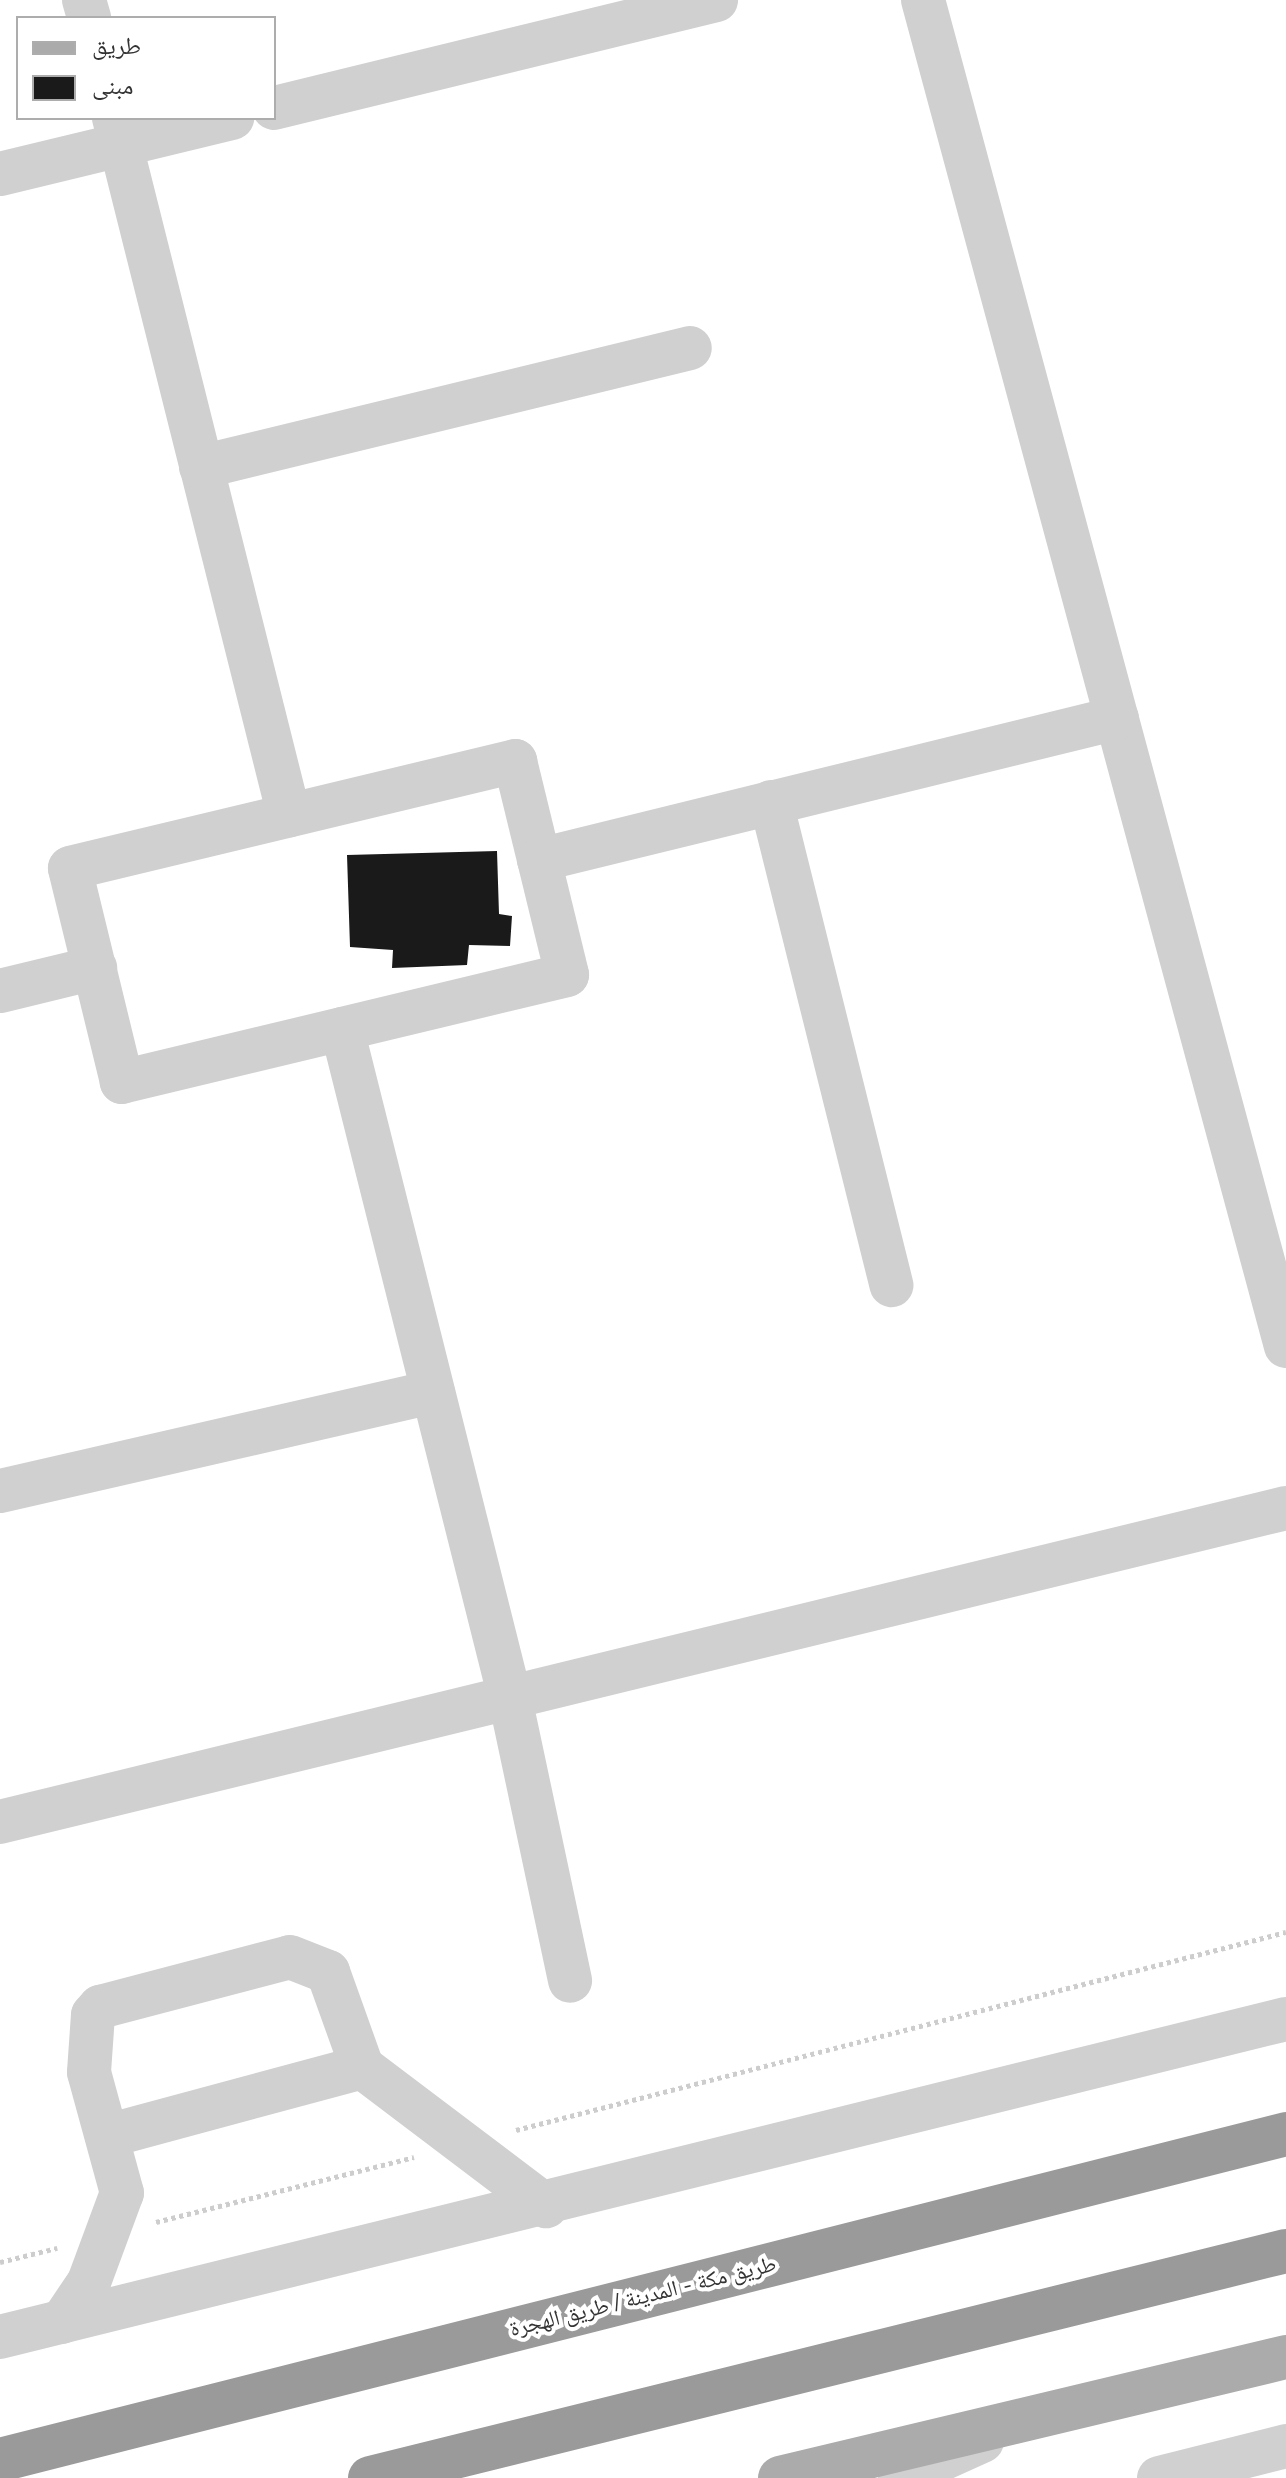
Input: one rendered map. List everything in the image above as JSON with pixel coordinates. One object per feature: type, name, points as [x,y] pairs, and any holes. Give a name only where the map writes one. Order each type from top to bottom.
[{"type":"highway","name":"طريق مكة - المدينة / طريق الهجرة","points":[[0,2460],[1286,2134]]},
{"type":"highway","points":[[370,2478],[1286,2251]]},
{"type":"main road","points":[[780,2478],[1286,2357]]},
{"type":"street","points":[[276,108],[716,0]]},
{"type":"street","points":[[923,0],[1286,1346]]},
{"type":"street","points":[[0,174],[117,132],[216,120]]},
{"type":"street","points":[[117,132],[289,815]]},
{"type":"street","points":[[201,467],[690,348]]},
{"type":"street","points":[[539,860],[1117,718]]},
{"type":"street","points":[[515,761],[539,860],[567,975],[122,1082],[70,868],[515,761]]},
{"type":"street","points":[[771,802],[891,1285]]},
{"type":"street","points":[[0,991],[95,968]]},
{"type":"street","points":[[342,1029],[510,1698],[570,1981]]},
{"type":"street","points":[[0,1491],[433,1392]]},
{"type":"street","points":[[0,1822],[1286,1508]]},
{"type":"street","points":[[62,2322],[111,2234],[122,2193],[89,2072],[88,2038],[100,2007],[290,1957],[310,1962],[339,1989],[362,2067],[546,2206]]},
{"type":"street","points":[[0,2337],[546,2206],[1286,2019]]},
{"type":"street","points":[[107,2136],[362,2067]]},
{"type":"street","points":[[900,2478],[1032,2418]]},
{"type":"street","points":[[1159,2478],[1286,2446]]},
{"type":"path","points":[[0,2262],[1286,1932]]},
{"type":"building","points":[[497,851],[499,914],[512,916],[510,946],[469,945],[467,965],[392,968],[393,950],[350,947],[347,855]]}]
